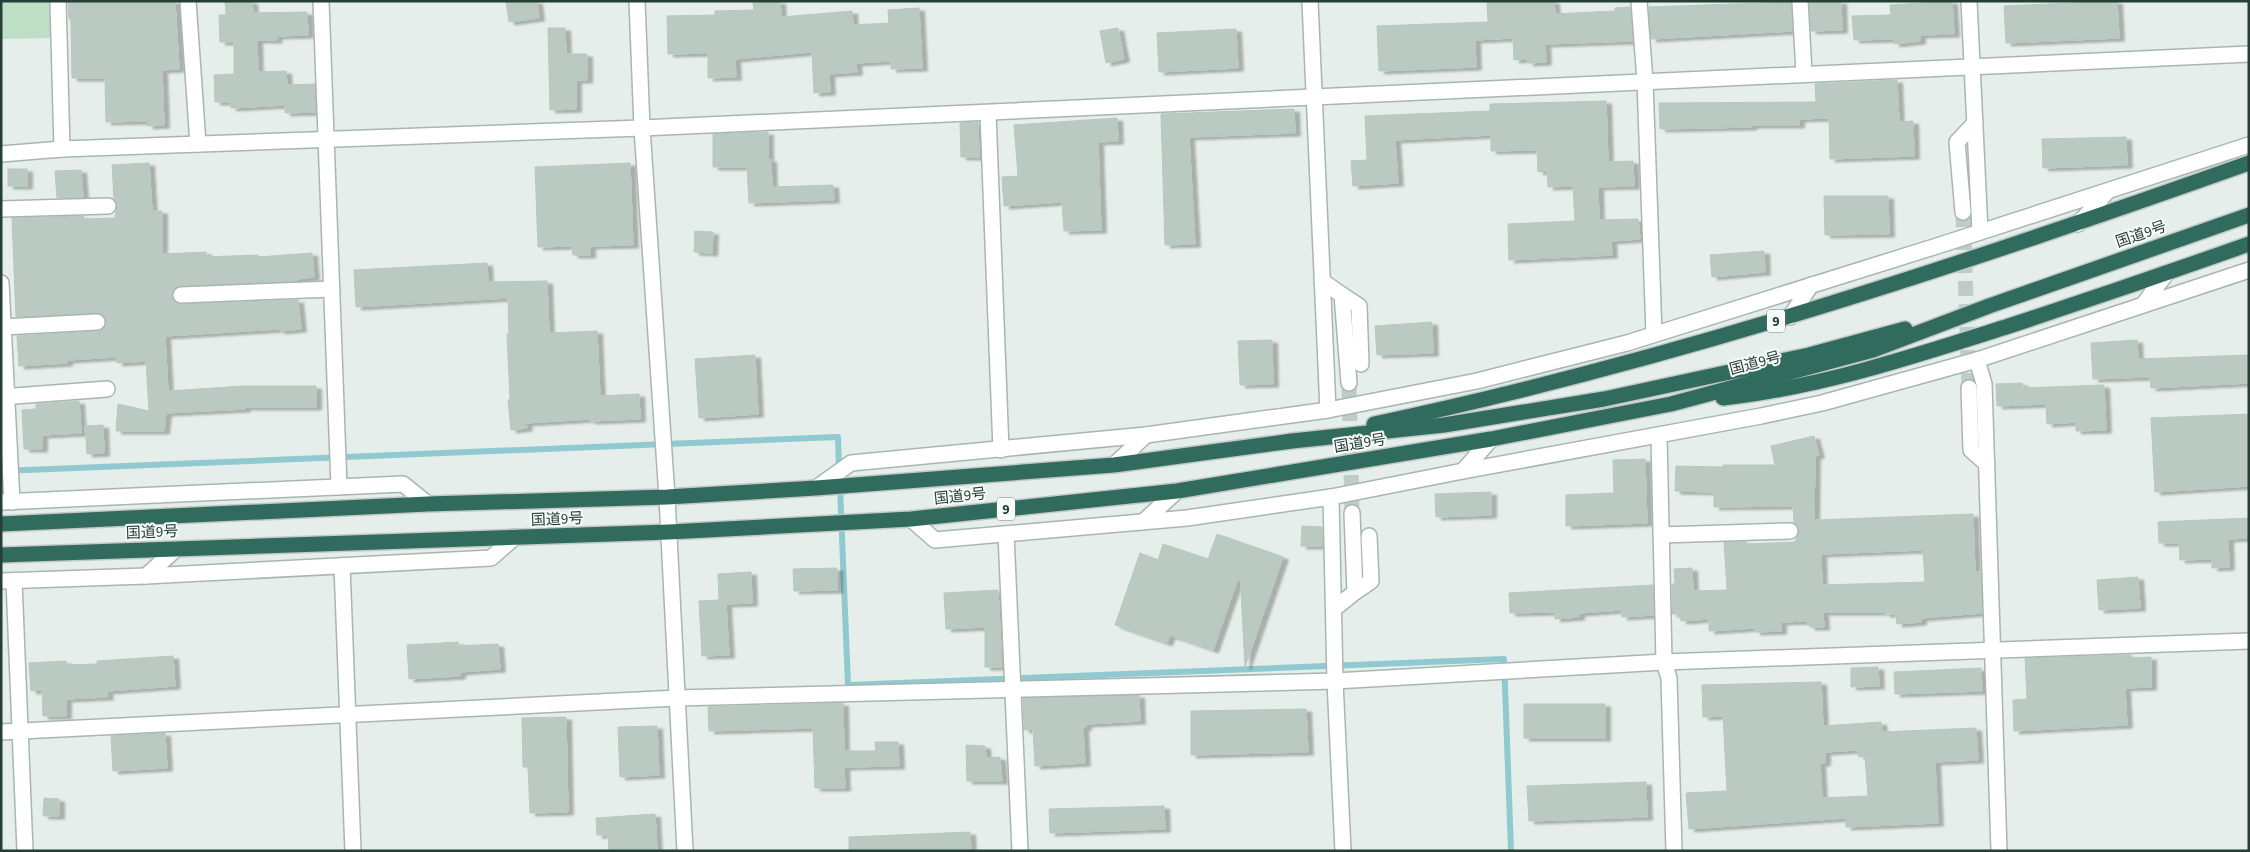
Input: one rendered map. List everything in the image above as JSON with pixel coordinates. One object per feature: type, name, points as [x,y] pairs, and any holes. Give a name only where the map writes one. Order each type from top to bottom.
[{"type":"highway","name":"9","points":[[1292,441],[1467,404],[1594,372],[1790,317],[2078,224],[2249,162]]},
{"type":"highway","name":"国道9号","points":[[1,556],[669,532],[911,519],[1177,490],[1491,439],[1671,404],[1873,350],[1989,306],[2249,215]]},
{"type":"highway","name":"9","points":[[1671,404],[1756,394],[1920,355],[2166,274],[2249,244]]},
{"type":"highway","name":"国道9号","points":[[1,524],[428,504],[667,497],[816,488],[1114,465],[1292,441],[1444,425],[1604,399],[1809,355],[1989,306]]},
{"type":"street","points":[[58,1],[62,149]]},
{"type":"street","points":[[188,1],[198,144]]},
{"type":"street","points":[[321,1],[328,139],[339,487]]},
{"type":"street","points":[[637,1],[642,128],[669,532],[684,851]]},
{"type":"street","points":[[1310,1],[1328,410]]},
{"type":"street","points":[[1639,1],[1645,81],[1654,334]]},
{"type":"street","points":[[1800,1],[1804,73]]},
{"type":"street","points":[[1970,1],[1980,232]]},
{"type":"street","points":[[1,154],[62,149],[642,128],[2249,54]]},
{"type":"street","points":[[988,112],[1001,450]]},
{"type":"street","points":[[1963,212],[1957,142],[1975,123]]},
{"type":"street","points":[[816,488],[851,463],[1146,435],[1328,410],[1477,381],[1654,334],[2249,145]]},
{"type":"street","points":[[2078,224],[2109,190]]},
{"type":"street","points":[[1,209],[108,206]]},
{"type":"street","points":[[911,519],[935,540],[1143,522],[1332,497],[1463,471],[1659,436],[1822,403],[1977,360],[2249,270]]},
{"type":"street","points":[[2143,305],[2166,274]]},
{"type":"street","points":[[1322,281],[1359,306],[1361,364]]},
{"type":"street","points":[[1,283],[7,502],[403,484],[428,504]]},
{"type":"street","points":[[1790,317],[1811,285]]},
{"type":"street","points":[[181,295],[332,289]]},
{"type":"street","points":[[1342,295],[1349,383]]},
{"type":"street","points":[[3,327],[97,322]]},
{"type":"street","points":[[1977,360],[1984,384],[1991,650],[1999,851]]},
{"type":"street","points":[[1822,403],[1846,374]]},
{"type":"street","points":[[1969,388],[1971,450],[1987,464]]},
{"type":"street","points":[[4,396],[107,389]]},
{"type":"street","points":[[1114,465],[1146,435]]},
{"type":"street","points":[[1659,436],[1664,662],[1669,678],[1674,851]]},
{"type":"street","points":[[1463,471],[1491,439]]},
{"type":"street","points":[[1143,522],[1177,490]]},
{"type":"street","points":[[131,518],[157,496]]},
{"type":"street","points":[[1332,497],[1335,681],[1343,851]]},
{"type":"street","points":[[1352,513],[1355,592]]},
{"type":"street","points":[[1661,535],[1790,531]]},
{"type":"street","points":[[1006,534],[1020,851]]},
{"type":"street","points":[[1334,609],[1371,581],[1369,536]]},
{"type":"street","points":[[25,851],[20,730],[8,581],[146,576],[491,558],[515,538]]},
{"type":"street","points":[[146,576],[176,549]]},
{"type":"street","points":[[342,566],[353,851]]},
{"type":"street","points":[[1,732],[677,698],[1013,691],[1335,681],[1664,662],[2249,641]]},
{"type":"green space","points":[[1,1],[49,1],[51,38],[1,39]]},
{"type":"building","points":[[68,1],[175,1],[179,69],[162,70],[164,125],[148,126],[147,121],[106,122],[105,78],[72,78],[71,19],[69,19]]},
{"type":"building","points":[[225,1],[252,1],[253,13],[307,12],[308,35],[276,36],[277,40],[257,40],[258,72],[286,71],[287,85],[315,84],[316,112],[285,113],[285,105],[231,108],[231,102],[215,102],[214,75],[234,74],[234,42],[220,42],[219,15],[226,15]]},
{"type":"building","points":[[506,1],[537,1],[539,18],[509,22]]},
{"type":"building","points":[[780,1],[781,17],[852,11],[853,25],[889,23],[888,10],[919,8],[922,68],[891,69],[891,61],[856,63],[857,72],[829,74],[830,92],[814,93],[812,52],[735,59],[736,77],[708,78],[708,53],[668,54],[667,16],[715,15],[715,11],[754,10],[753,3]]},
{"type":"building","points":[[1487,1],[1554,1],[1555,14],[1615,11],[1615,8],[1630,7],[1633,41],[1545,44],[1546,62],[1528,63],[1528,59],[1514,60],[1513,38],[1475,40],[1476,67],[1379,71],[1377,26],[1488,22]]},
{"type":"building","points":[[1841,1],[1842,30],[1811,31],[1809,3]]},
{"type":"building","points":[[1952,1],[1954,34],[1920,35],[1920,41],[1894,44],[1894,39],[1854,40],[1852,16],[1891,15],[1890,5]]},
{"type":"building","points":[[2117,1],[2119,38],[2006,43],[2004,6]]},
{"type":"building","points":[[1791,2],[1792,31],[1651,39],[1649,7]]},
{"type":"building","points":[[548,28],[565,28],[566,54],[587,54],[587,80],[576,80],[576,109],[550,110]]},
{"type":"building","points":[[1118,28],[1124,59],[1106,63],[1100,31]]},
{"type":"building","points":[[1236,29],[1238,68],[1159,72],[1157,33]]},
{"type":"building","points":[[1897,80],[1899,122],[1913,121],[1914,156],[1830,159],[1829,118],[1799,119],[1799,125],[1660,129],[1659,103],[1816,102],[1815,84]]},
{"type":"building","points":[[1606,101],[1608,162],[1633,161],[1634,186],[1598,187],[1599,220],[1638,219],[1640,239],[1611,241],[1612,255],[1509,260],[1508,224],[1575,221],[1573,186],[1548,187],[1547,171],[1538,172],[1537,150],[1491,151],[1491,135],[1395,140],[1398,183],[1353,186],[1351,161],[1367,160],[1365,116],[1490,111],[1490,104]]},
{"type":"building","points":[[1294,109],[1295,133],[1189,137],[1195,244],[1165,245],[1161,114]]},
{"type":"building","points":[[1117,118],[1118,141],[1098,142],[1101,230],[1064,231],[1062,202],[1004,206],[1002,177],[1018,176],[1014,125]]},
{"type":"building","points":[[978,122],[979,157],[961,157],[960,123]]},
{"type":"building","points":[[768,132],[768,160],[771,159],[772,187],[833,185],[834,200],[749,203],[747,167],[713,167],[713,134]]},
{"type":"building","points":[[2126,137],[2127,165],[2043,168],[2042,139]]},
{"type":"building","points":[[149,163],[152,211],[162,211],[162,254],[206,252],[206,257],[258,255],[258,257],[312,253],[314,277],[297,279],[297,281],[176,287],[172,295],[173,300],[181,304],[298,300],[301,329],[165,336],[168,391],[244,386],[316,386],[316,407],[245,407],[245,409],[166,413],[164,431],[116,431],[118,404],[149,411],[146,361],[117,363],[117,357],[67,360],[67,363],[19,366],[17,336],[98,331],[102,330],[106,322],[105,317],[96,313],[16,317],[12,218],[84,216],[84,219],[115,218],[117,205],[114,199],[112,165]]},
{"type":"building","points":[[630,163],[633,245],[590,246],[590,255],[573,255],[572,246],[538,247],[535,167]]},
{"type":"building","points":[[8,169],[27,169],[27,186],[8,186]]},
{"type":"building","points":[[81,170],[83,197],[57,198],[55,171]]},
{"type":"building","points":[[1824,196],[1888,196],[1889,234],[1825,235]]},
{"type":"building","points":[[695,231],[713,232],[712,253],[694,252]]},
{"type":"building","points":[[1764,251],[1765,272],[1712,277],[1710,255]]},
{"type":"building","points":[[487,263],[488,282],[547,281],[549,333],[597,331],[600,396],[639,394],[640,419],[590,421],[590,419],[526,423],[527,428],[511,430],[508,400],[510,399],[507,334],[509,334],[508,298],[356,307],[354,270]]},
{"type":"building","points":[[1432,322],[1433,353],[1377,355],[1375,326]]},
{"type":"building","points":[[1272,340],[1273,384],[1240,385],[1238,341]]},
{"type":"building","points":[[2137,340],[2138,359],[2249,355],[2249,383],[2151,388],[2150,377],[2093,379],[2091,343]]},
{"type":"building","points":[[755,355],[758,414],[699,418],[695,359]]},
{"type":"building","points":[[2022,383],[2023,388],[2104,385],[2106,430],[2076,431],[2076,422],[2047,424],[2046,404],[1997,406],[1996,384]]},
{"type":"building","points":[[79,401],[81,433],[42,435],[42,449],[24,449],[22,410],[36,409],[36,404]]},
{"type":"building","points":[[2249,414],[2249,486],[2155,492],[2151,418]]},
{"type":"building","points":[[103,425],[104,453],[87,454],[85,426]]},
{"type":"building","points":[[1814,436],[1819,455],[1815,456],[1814,520],[1973,514],[1975,572],[1981,572],[1982,613],[1921,618],[1921,622],[1897,624],[1896,614],[1885,614],[1885,612],[1823,612],[1824,627],[1810,627],[1807,621],[1781,622],[1781,631],[1755,632],[1755,628],[1709,631],[1709,619],[1681,621],[1680,614],[1672,614],[1672,584],[1675,584],[1674,569],[1692,568],[1693,591],[1727,590],[1724,542],[1747,542],[1747,544],[1795,542],[1799,531],[1794,523],[1793,506],[1714,507],[1714,492],[1675,491],[1676,466],[1775,465],[1771,446]],"holes":[[[1923,550],[1925,582],[1822,585],[1821,554]]]},
{"type":"building","points":[[1645,459],[1647,523],[1566,526],[1566,495],[1614,493],[1613,460]]},
{"type":"building","points":[[1491,492],[1491,515],[1436,517],[1435,494]]},
{"type":"building","points":[[2249,518],[2249,538],[2228,539],[2229,567],[2212,568],[2212,559],[2180,560],[2179,543],[2159,543],[2158,522]]},
{"type":"building","points":[[1302,526],[1322,527],[1323,546],[1301,546]]},
{"type":"building","points":[[1217,534],[1283,557],[1245,667],[1240,573],[1213,650],[1170,635],[1167,643],[1115,625],[1140,553],[1158,560],[1163,544],[1208,559]]},
{"type":"building","points":[[837,568],[837,590],[794,591],[793,569]]},
{"type":"building","points":[[751,572],[752,603],[726,604],[729,655],[702,656],[699,601],[719,600],[718,574]]},
{"type":"building","points":[[2138,577],[2140,608],[2099,610],[2097,580]]},
{"type":"building","points":[[1653,585],[1654,615],[1622,617],[1621,610],[1579,613],[1579,617],[1555,619],[1555,612],[1510,613],[1509,593]]},
{"type":"building","points":[[998,590],[1002,667],[985,667],[985,627],[946,629],[944,593]]},
{"type":"building","points":[[458,642],[458,646],[498,644],[500,669],[460,672],[460,676],[409,679],[407,645]]},
{"type":"building","points":[[2131,655],[2132,658],[2151,657],[2151,687],[2125,688],[2127,725],[2014,731],[2013,700],[2027,699],[2025,658]]},
{"type":"building","points":[[173,656],[175,686],[107,691],[108,697],[66,699],[66,716],[43,716],[42,690],[31,691],[29,663],[66,661],[66,665],[97,664],[97,661]]},
{"type":"building","points":[[1878,667],[1879,686],[1851,687],[1851,668]]},
{"type":"building","points":[[1981,668],[1982,691],[1895,694],[1894,672]]},
{"type":"building","points":[[1821,682],[1823,726],[1881,722],[1882,732],[1976,728],[1978,760],[1935,762],[1938,823],[1846,827],[1846,818],[1689,829],[1686,793],[1727,791],[1723,716],[1703,717],[1702,685]],"holes":[[[1858,750],[1859,757],[1865,756],[1868,796],[1822,798],[1820,763],[1825,763],[1825,752]]]},
{"type":"building","points":[[1139,695],[1140,721],[1086,724],[1086,727],[1083,728],[1085,763],[1035,766],[1033,729],[1024,730],[1023,698]]},
{"type":"building","points":[[843,703],[844,751],[876,751],[875,742],[898,742],[899,766],[844,767],[845,788],[815,788],[813,728],[709,731],[708,707]]},
{"type":"building","points":[[1524,704],[1605,704],[1605,738],[1524,738]]},
{"type":"building","points":[[1306,709],[1308,752],[1191,755],[1191,711]]},
{"type":"building","points":[[566,717],[568,812],[530,813],[528,767],[523,767],[522,718]]},
{"type":"building","points":[[657,726],[659,775],[620,777],[618,727]]},
{"type":"building","points":[[165,733],[167,768],[113,771],[111,736]]},
{"type":"building","points":[[966,745],[985,746],[986,758],[1000,757],[1002,781],[967,781]]},
{"type":"building","points":[[1646,782],[1647,817],[1529,821],[1527,786]]},
{"type":"building","points":[[44,798],[59,799],[59,816],[43,816]]},
{"type":"building","points":[[1164,806],[1165,829],[1050,833],[1049,809]]},
{"type":"building","points":[[655,814],[657,851],[609,851],[608,835],[597,835],[596,818]]},
{"type":"building","points":[[970,832],[971,851],[849,851],[849,837]]},
{"type":"waterway","points":[[1,471],[838,437],[839,469]]},
{"type":"waterway","points":[[840,487],[848,685],[1504,659],[1511,851]]},
{"type":"tunnel","points":[[1963,212],[1969,388]]},
{"type":"tunnel","points":[[1349,383],[1352,513]]}]
